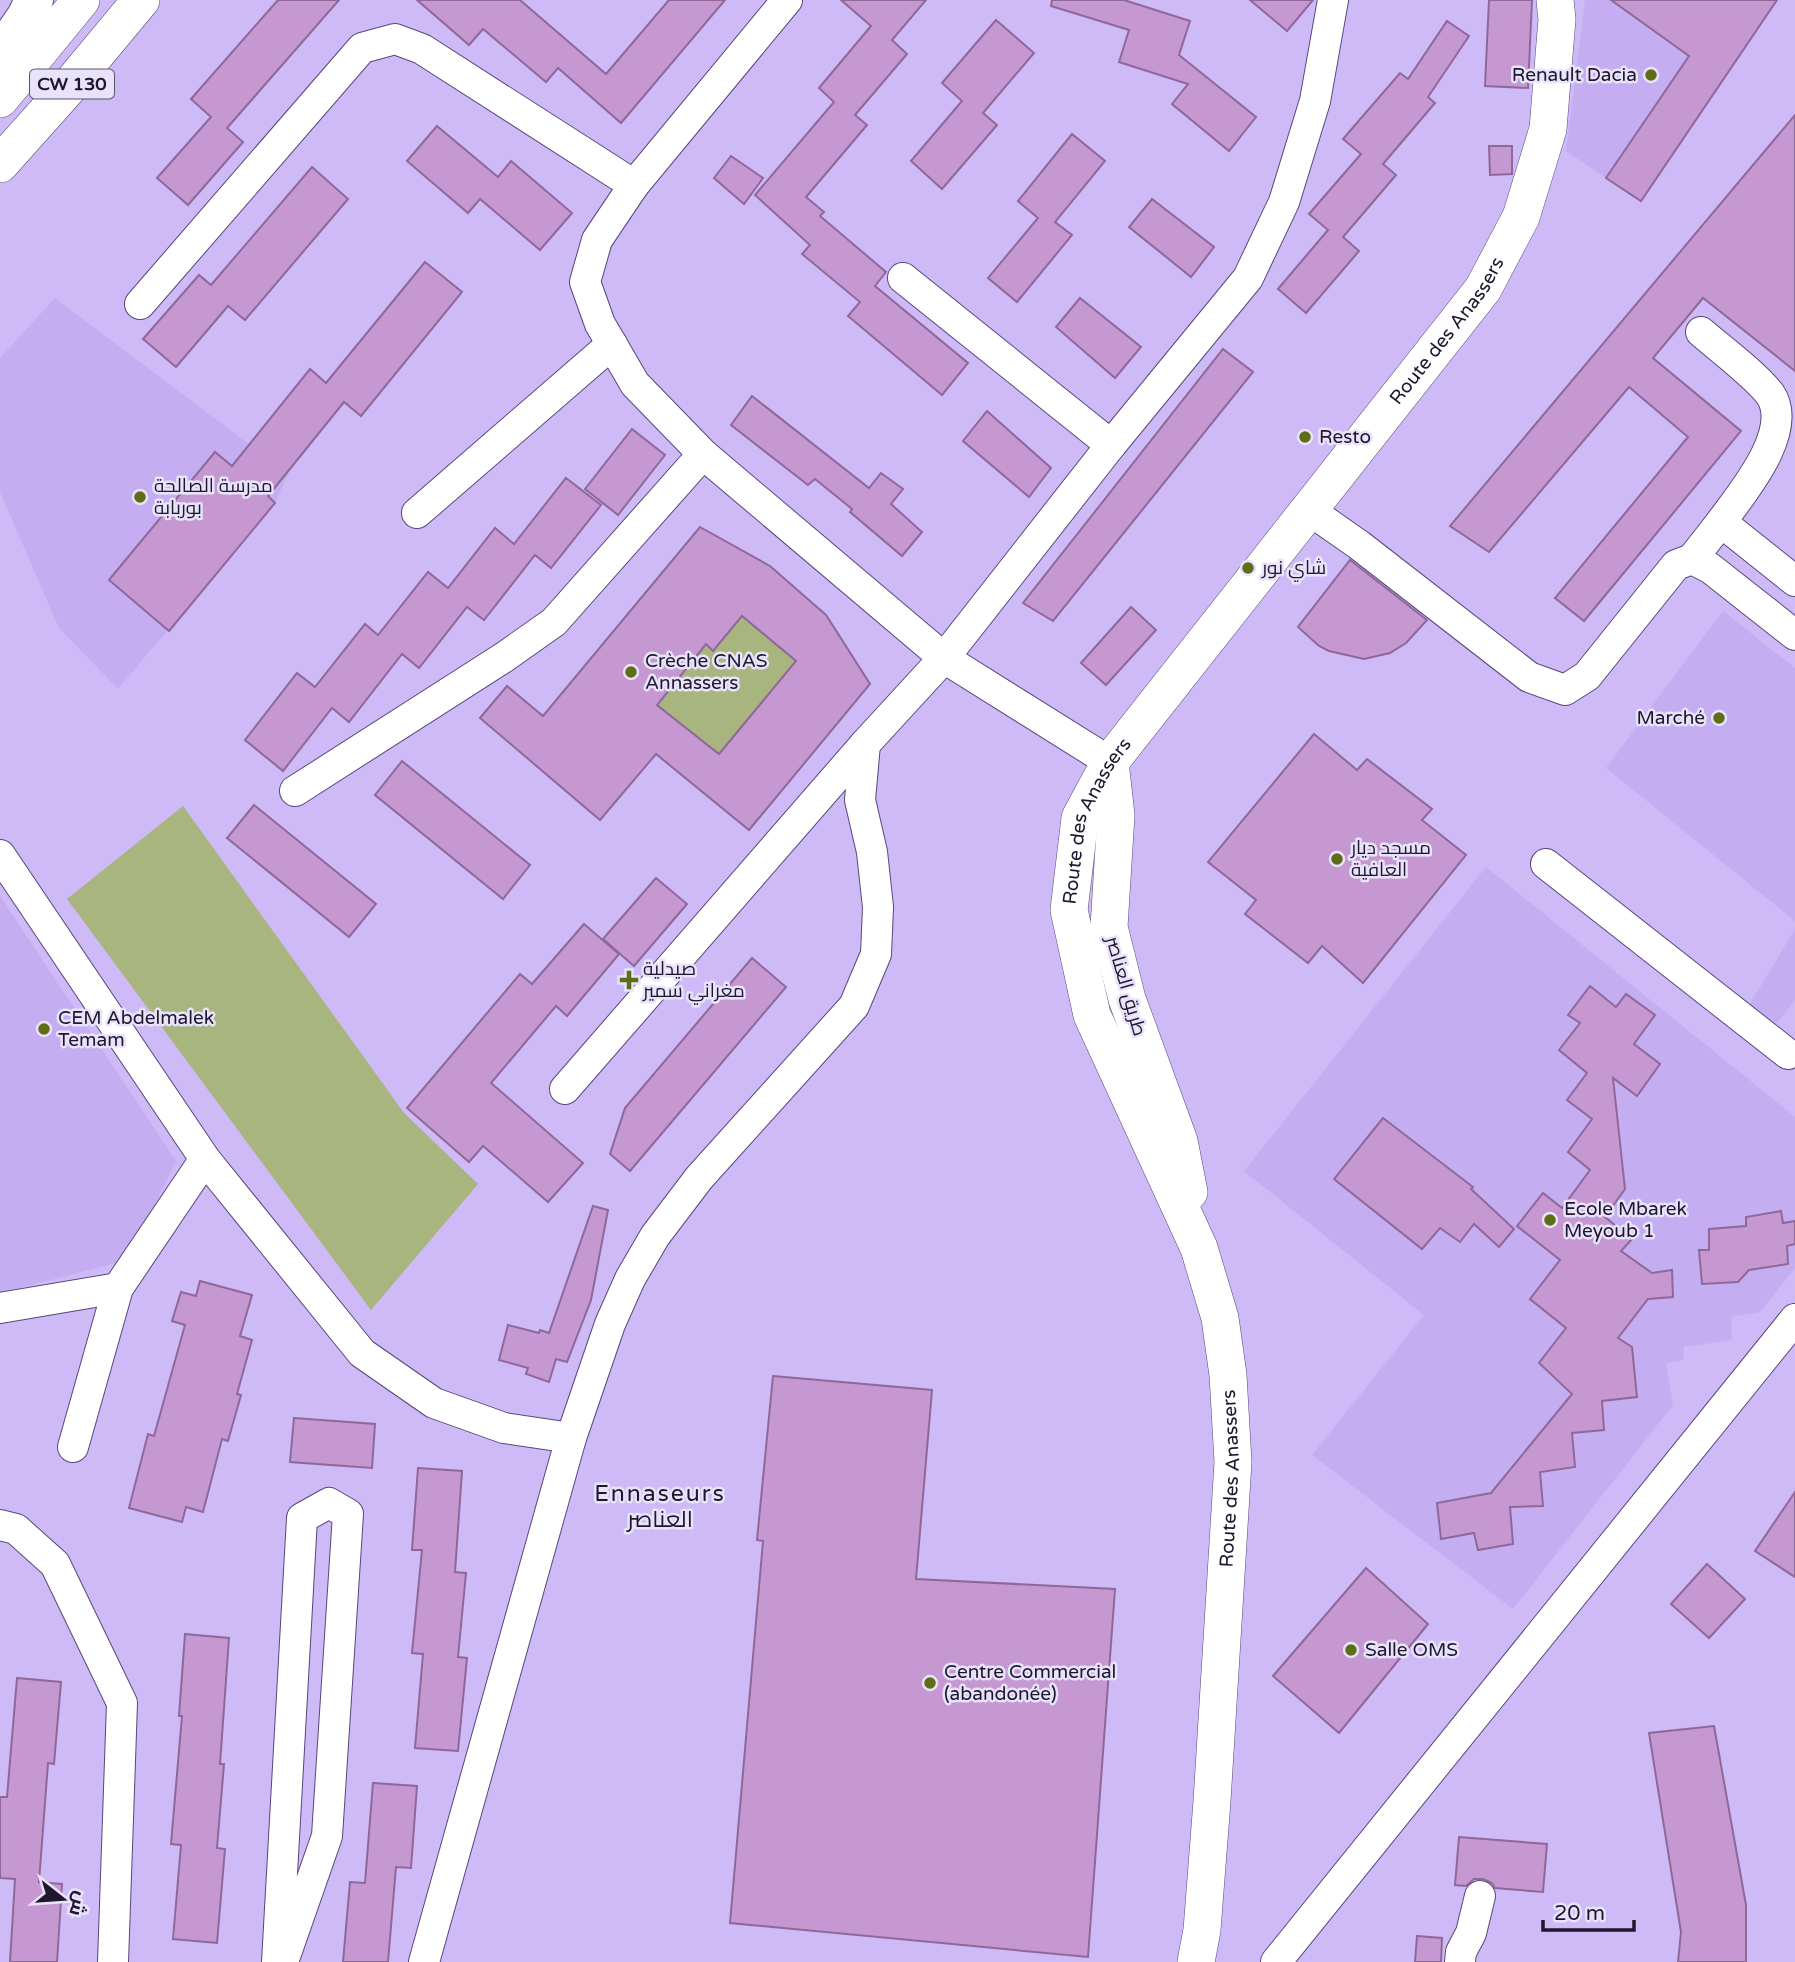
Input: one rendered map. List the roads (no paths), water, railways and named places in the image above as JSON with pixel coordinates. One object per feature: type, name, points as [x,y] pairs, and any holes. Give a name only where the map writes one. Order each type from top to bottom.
[{"type":"highway","points":[[0,54],[26,18],[34,0]]},
{"type":"main road","name":"CW 130","points":[[0,99],[81,0]]},
{"type":"main road","name":"CW 130","points":[[0,164],[141,0]]},
{"type":"main road","name":"Route des Anassers","points":[[1196,1962],[1202,1930],[1211,1814],[1233,1462],[1228,1376],[1220,1318],[1199,1248],[1092,1016],[1069,910],[1080,818],[1110,762],[1483,289],[1521,217],[1548,129],[1557,19],[1555,0]]},
{"type":"main road","name":"طريق العناصر","points":[[1110,762],[1116,815],[1109,928],[1127,999],[1179,1141],[1199,1248]]},
{"type":"street","points":[[788,0],[634,185],[597,240],[585,282],[600,324],[635,384],[703,454],[944,658],[1110,762]]},
{"type":"street","points":[[565,1089],[865,744],[944,658],[1111,445],[1248,278],[1284,202],[1315,100],[1333,0]]},
{"type":"street","points":[[140,304],[362,48],[395,39],[422,49],[634,185]]},
{"type":"street","points":[[903,278],[1111,445]]},
{"type":"street","points":[[1309,510],[1359,545],[1529,677],[1565,690],[1587,676],[1676,565],[1692,559],[1770,454],[1778,432],[1778,412],[1772,396],[1702,332]]},
{"type":"street","points":[[417,513],[612,344]]},
{"type":"street","points":[[295,790],[503,658],[554,622],[703,454]]},
{"type":"street","points":[[1721,522],[1795,581]]},
{"type":"street","points":[[1692,559],[1710,569],[1795,635]]},
{"type":"street","points":[[424,1962],[571,1438],[610,1324],[630,1279],[654,1236],[699,1178],[854,1006],[876,954],[878,907],[872,852],[860,800],[865,744]]},
{"type":"street","points":[[0,855],[205,1159],[362,1353],[434,1403],[504,1428],[571,1438]]},
{"type":"street","points":[[1546,864],[1793,1054]]},
{"type":"street","points":[[73,1447],[118,1288],[205,1159]]},
{"type":"street","points":[[0,1308],[118,1288]]},
{"type":"street","points":[[1276,1962],[1795,1318]]},
{"type":"street","points":[[329,1503],[348,1514],[327,1836],[280,1962],[302,1518],[329,1503]]},
{"type":"street","points":[[0,1525],[16,1529],[55,1564],[122,1703],[113,1962]]},
{"type":"street","points":[[1460,1962],[1461,1952],[1471,1933],[1480,1896]]},
{"type":"place","name":"Renault Dacia","points":[[1651,75]]},
{"type":"place","name":"Resto","points":[[1305,437]]},
{"type":"place","name":"مدرسة الصالحة بوربابة","points":[[140,497]]},
{"type":"place","name":"شاي نور","points":[[1248,568]]},
{"type":"place","name":"Crèche CNAS Annassers","points":[[631,672]]},
{"type":"place","name":"Marché","points":[[1719,718]]},
{"type":"place","name":"مسجد ديار العافية","points":[[1337,859]]},
{"type":"place","name":"صيدلية مغراني سمير","points":[[629,980]]},
{"type":"place","name":"CEM Abdelmalek Temam","points":[[44,1029]]},
{"type":"place","name":"Ecole Mbarek Meyoub 1","points":[[1550,1220]]},
{"type":"place","name":"Salle OMS","points":[[1351,1650]]},
{"type":"place","name":"Centre Commercial (abandonée)","points":[[930,1683]]},
{"type":"district","name":"Ennaseurs العناصر","points":[[660,1507]]}]
